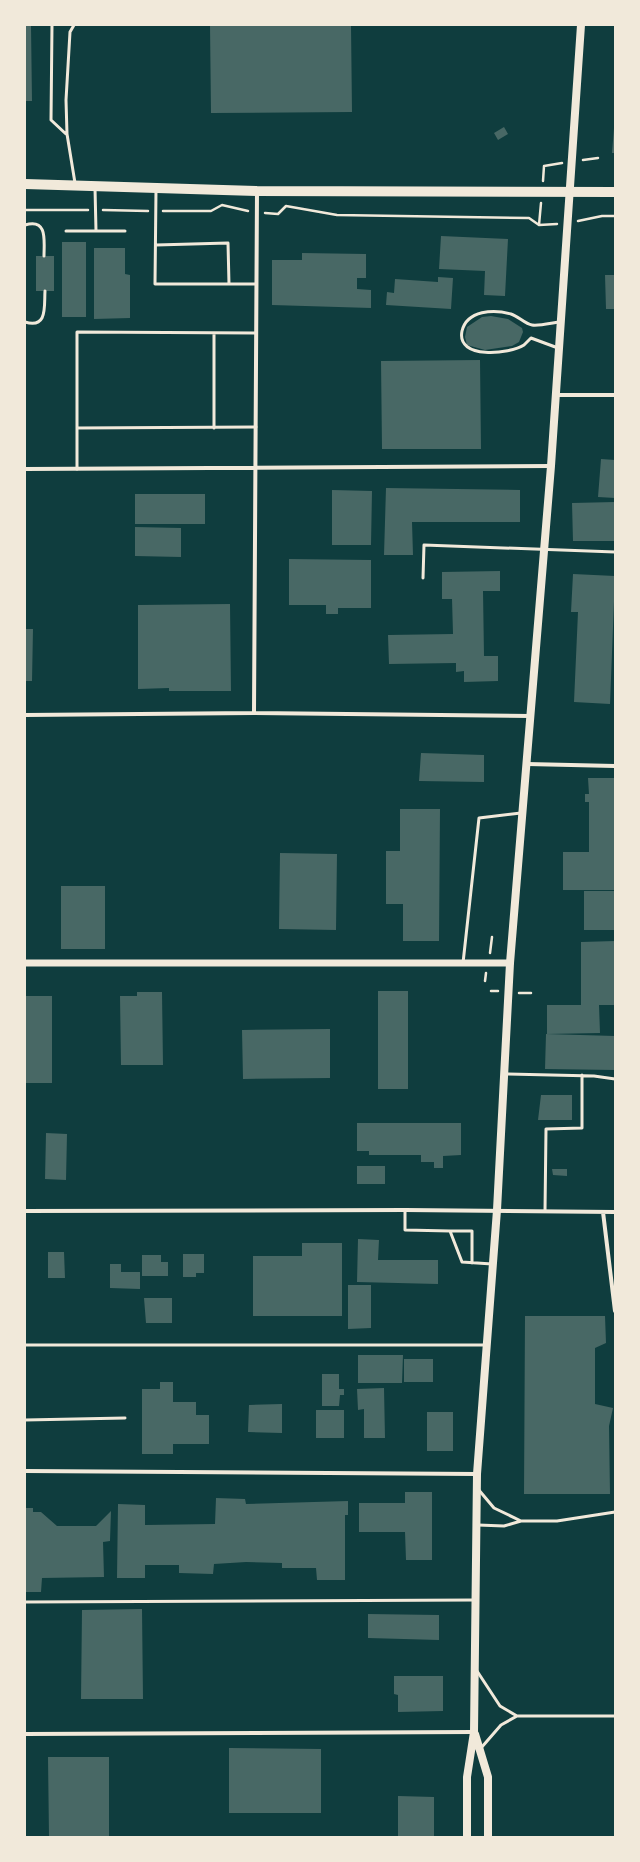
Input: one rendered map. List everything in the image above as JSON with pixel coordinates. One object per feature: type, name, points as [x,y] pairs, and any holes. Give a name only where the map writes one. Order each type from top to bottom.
[{"type":"main road","points":[[467,1837],[467,1777],[474,1732],[477,1474],[486,1345],[494,1264],[510,963],[551,466],[581,25]]},
{"type":"main road","points":[[25,184],[257,191],[615,192]]},
{"type":"main road","points":[[474,1732],[488,1777],[488,1837]]},
{"type":"street","points":[[254,713],[257,191]]},
{"type":"street","points":[[556,395],[615,395]]},
{"type":"street","points":[[25,469],[551,466]]},
{"type":"street","points":[[25,715],[254,713],[530,716]]},
{"type":"street","points":[[527,764],[615,766]]},
{"type":"street","points":[[25,963],[510,963]]},
{"type":"street","points":[[25,1211],[497,1210],[615,1212]]},
{"type":"street","points":[[603,1212],[615,1311]]},
{"type":"street","points":[[25,1471],[477,1474]]},
{"type":"street","points":[[25,1734],[474,1732]]},
{"type":"lane","points":[[52,25],[51,120],[67,134]]},
{"type":"lane","points":[[74,25],[70,32],[66,100],[67,134],[76,185]]},
{"type":"lane","points":[[95,186],[96,231]]},
{"type":"lane","points":[[156,188],[155,284],[256,284]]},
{"type":"lane","points":[[25,226],[32,223],[39,225],[42,229],[44,256]]},
{"type":"lane","points":[[66,231],[125,231]]},
{"type":"lane","points":[[156,245],[228,244],[229,284]]},
{"type":"lane","points":[[25,322],[32,324],[40,322],[44,316],[44,291]]},
{"type":"lane","points":[[559,348],[530,338],[524,344],[505,352],[481,352],[469,348],[463,341],[462,334],[463,326],[474,315],[494,311],[512,314],[532,325],[561,321]]},
{"type":"lane","points":[[77,469],[77,332],[255,333]]},
{"type":"lane","points":[[214,333],[214,428]]},
{"type":"lane","points":[[77,428],[256,427]]},
{"type":"lane","points":[[424,578],[424,545],[615,552]]},
{"type":"lane","points":[[463,963],[479,818],[523,813]]},
{"type":"lane","points":[[505,1074],[582,1075],[615,1079]]},
{"type":"lane","points":[[545,1211],[546,1129],[582,1128],[582,1075]]},
{"type":"lane","points":[[405,1210],[405,1230],[472,1231],[472,1263]]},
{"type":"lane","points":[[450,1231],[462,1262],[494,1264]]},
{"type":"lane","points":[[25,1345],[486,1345]]},
{"type":"lane","points":[[25,1420],[125,1418]]},
{"type":"lane","points":[[477,1486],[494,1508],[521,1522]]},
{"type":"lane","points":[[476,1525],[504,1526],[521,1522],[557,1521],[615,1512]]},
{"type":"lane","points":[[25,1602],[476,1600]]},
{"type":"lane","points":[[475,1668],[500,1706],[517,1716]]},
{"type":"lane","points":[[480,1749],[500,1725],[517,1716],[615,1716]]},
{"type":"path","points":[[25,210],[211,211],[222,204],[257,213],[278,214],[286,206],[337,215],[528,218],[539,226],[568,223],[602,216],[615,216]]},
{"type":"building","points":[[25,25],[31,25],[32,101],[25,101]]},
{"type":"building","points":[[210,25],[351,25],[352,112],[211,113]]},
{"type":"building","points":[[504,127],[508,134],[498,140],[494,133]]},
{"type":"building","points":[[614,128],[615,153],[612,153]]},
{"type":"building","points":[[441,236],[508,239],[505,296],[484,295],[485,271],[439,269]]},
{"type":"building","points":[[62,242],[86,242],[86,317],[62,317]]},
{"type":"building","points":[[94,248],[125,248],[125,274],[130,275],[130,318],[94,319]]},
{"type":"building","points":[[302,253],[366,254],[366,278],[357,278],[357,289],[371,290],[371,308],[272,305],[272,260],[302,260]]},
{"type":"building","points":[[36,256],[54,256],[54,291],[36,291]]},
{"type":"building","points":[[605,275],[615,275],[615,309],[606,309]]},
{"type":"building","points":[[438,277],[453,278],[451,309],[386,305],[387,292],[394,293],[395,279],[438,282]]},
{"type":"building","points":[[491,316],[508,319],[522,328],[523,332],[519,342],[512,346],[485,350],[467,345],[465,337],[467,327],[482,317]]},
{"type":"building","points":[[480,360],[481,449],[382,449],[381,361]]},
{"type":"building","points":[[601,459],[615,460],[615,498],[598,497]]},
{"type":"building","points":[[386,488],[520,490],[520,522],[412,522],[413,555],[384,555]]},
{"type":"building","points":[[332,490],[372,491],[371,545],[332,545]]},
{"type":"building","points":[[135,494],[205,494],[205,524],[135,524]]},
{"type":"building","points":[[615,502],[615,541],[573,541],[572,503]]},
{"type":"building","points":[[135,527],[181,528],[181,557],[135,556]]},
{"type":"building","points":[[289,559],[371,560],[371,608],[338,608],[338,614],[326,614],[326,605],[289,605]]},
{"type":"building","points":[[500,571],[500,591],[483,591],[484,656],[498,656],[498,681],[464,682],[464,671],[456,672],[456,663],[389,664],[388,635],[453,634],[452,599],[442,599],[442,572]]},
{"type":"building","points":[[573,574],[615,576],[610,704],[574,702],[578,612],[571,612]]},
{"type":"building","points":[[230,604],[231,691],[169,691],[169,688],[138,689],[138,605]]},
{"type":"building","points":[[25,629],[33,629],[32,681],[25,681]]},
{"type":"building","points":[[421,753],[484,755],[484,782],[419,781]]},
{"type":"building","points":[[588,778],[615,778],[615,890],[563,890],[563,852],[589,852],[589,802],[585,802],[585,794],[589,794]]},
{"type":"building","points":[[400,809],[440,809],[439,941],[403,941],[403,904],[386,904],[386,851],[400,851]]},
{"type":"building","points":[[280,853],[337,854],[336,930],[279,929]]},
{"type":"building","points":[[61,886],[105,886],[105,949],[61,949]]},
{"type":"building","points":[[584,891],[615,891],[615,930],[584,930]]},
{"type":"building","points":[[615,941],[615,1005],[599,1005],[600,1033],[547,1034],[547,1005],[581,1005],[581,942]]},
{"type":"building","points":[[378,991],[408,991],[408,1089],[378,1089]]},
{"type":"building","points":[[137,992],[162,992],[163,1065],[121,1065],[120,996],[137,996]]},
{"type":"building","points":[[25,996],[52,996],[52,1083],[25,1083]]},
{"type":"building","points":[[330,1029],[330,1078],[243,1079],[242,1030]]},
{"type":"building","points":[[546,1034],[615,1036],[615,1070],[545,1069]]},
{"type":"building","points":[[541,1095],[572,1095],[572,1120],[538,1120]]},
{"type":"building","points":[[357,1123],[461,1123],[461,1155],[443,1156],[443,1168],[434,1168],[434,1162],[421,1162],[421,1155],[369,1155],[369,1151],[357,1151]]},
{"type":"building","points":[[46,1133],[67,1134],[66,1180],[45,1179]]},
{"type":"building","points":[[357,1166],[385,1166],[385,1184],[357,1184]]},
{"type":"building","points":[[552,1169],[567,1169],[567,1176],[553,1175]]},
{"type":"building","points":[[358,1239],[379,1240],[378,1260],[438,1260],[438,1284],[357,1282]]},
{"type":"building","points":[[302,1243],[342,1243],[342,1316],[253,1316],[253,1256],[302,1256]]},
{"type":"building","points":[[48,1252],[64,1252],[65,1278],[48,1278]]},
{"type":"building","points":[[183,1254],[204,1254],[204,1273],[196,1273],[196,1277],[183,1277]]},
{"type":"building","points":[[142,1255],[161,1255],[161,1262],[168,1262],[168,1276],[142,1276]]},
{"type":"building","points":[[110,1264],[121,1264],[121,1272],[140,1272],[140,1289],[110,1288]]},
{"type":"building","points":[[348,1285],[371,1285],[371,1328],[348,1329]]},
{"type":"building","points":[[144,1298],[172,1298],[172,1323],[146,1323]]},
{"type":"building","points":[[525,1316],[605,1316],[606,1343],[595,1348],[595,1404],[613,1408],[609,1426],[610,1494],[524,1494]]},
{"type":"building","points":[[358,1355],[403,1355],[402,1383],[358,1383]]},
{"type":"building","points":[[404,1359],[433,1359],[433,1382],[404,1382]]},
{"type":"building","points":[[322,1374],[339,1374],[339,1389],[344,1389],[344,1395],[340,1395],[339,1406],[322,1406]]},
{"type":"building","points":[[160,1382],[173,1382],[173,1402],[196,1402],[196,1415],[209,1415],[209,1444],[173,1444],[173,1454],[142,1454],[142,1389],[160,1389]]},
{"type":"building","points":[[384,1388],[385,1438],[364,1438],[364,1409],[358,1410],[357,1389]]},
{"type":"building","points":[[282,1404],[282,1433],[248,1432],[249,1405]]},
{"type":"building","points":[[316,1410],[344,1410],[344,1438],[316,1438]]},
{"type":"building","points":[[427,1412],[453,1412],[453,1451],[427,1451]]},
{"type":"building","points":[[405,1492],[432,1492],[432,1560],[406,1560],[405,1532],[359,1532],[359,1503],[405,1503]]},
{"type":"building","points":[[216,1498],[245,1499],[246,1504],[348,1501],[348,1515],[345,1515],[345,1580],[317,1580],[316,1568],[282,1568],[282,1563],[246,1562],[214,1564],[213,1574],[179,1573],[179,1565],[145,1565],[145,1578],[117,1578],[118,1504],[145,1505],[145,1525],[215,1524]]},
{"type":"building","points":[[25,1508],[33,1508],[33,1512],[41,1512],[57,1526],[96,1526],[111,1511],[110,1541],[103,1542],[104,1577],[42,1578],[41,1592],[25,1592]]},
{"type":"building","points":[[142,1609],[143,1699],[81,1699],[82,1610]]},
{"type":"building","points":[[368,1614],[439,1615],[439,1640],[368,1638]]},
{"type":"building","points":[[394,1676],[443,1676],[443,1711],[398,1712],[398,1695],[394,1694]]},
{"type":"building","points":[[229,1748],[321,1749],[321,1813],[229,1813]]},
{"type":"building","points":[[48,1757],[109,1757],[109,1837],[49,1837]]},
{"type":"building","points":[[398,1796],[434,1797],[434,1837],[398,1837]]}]
